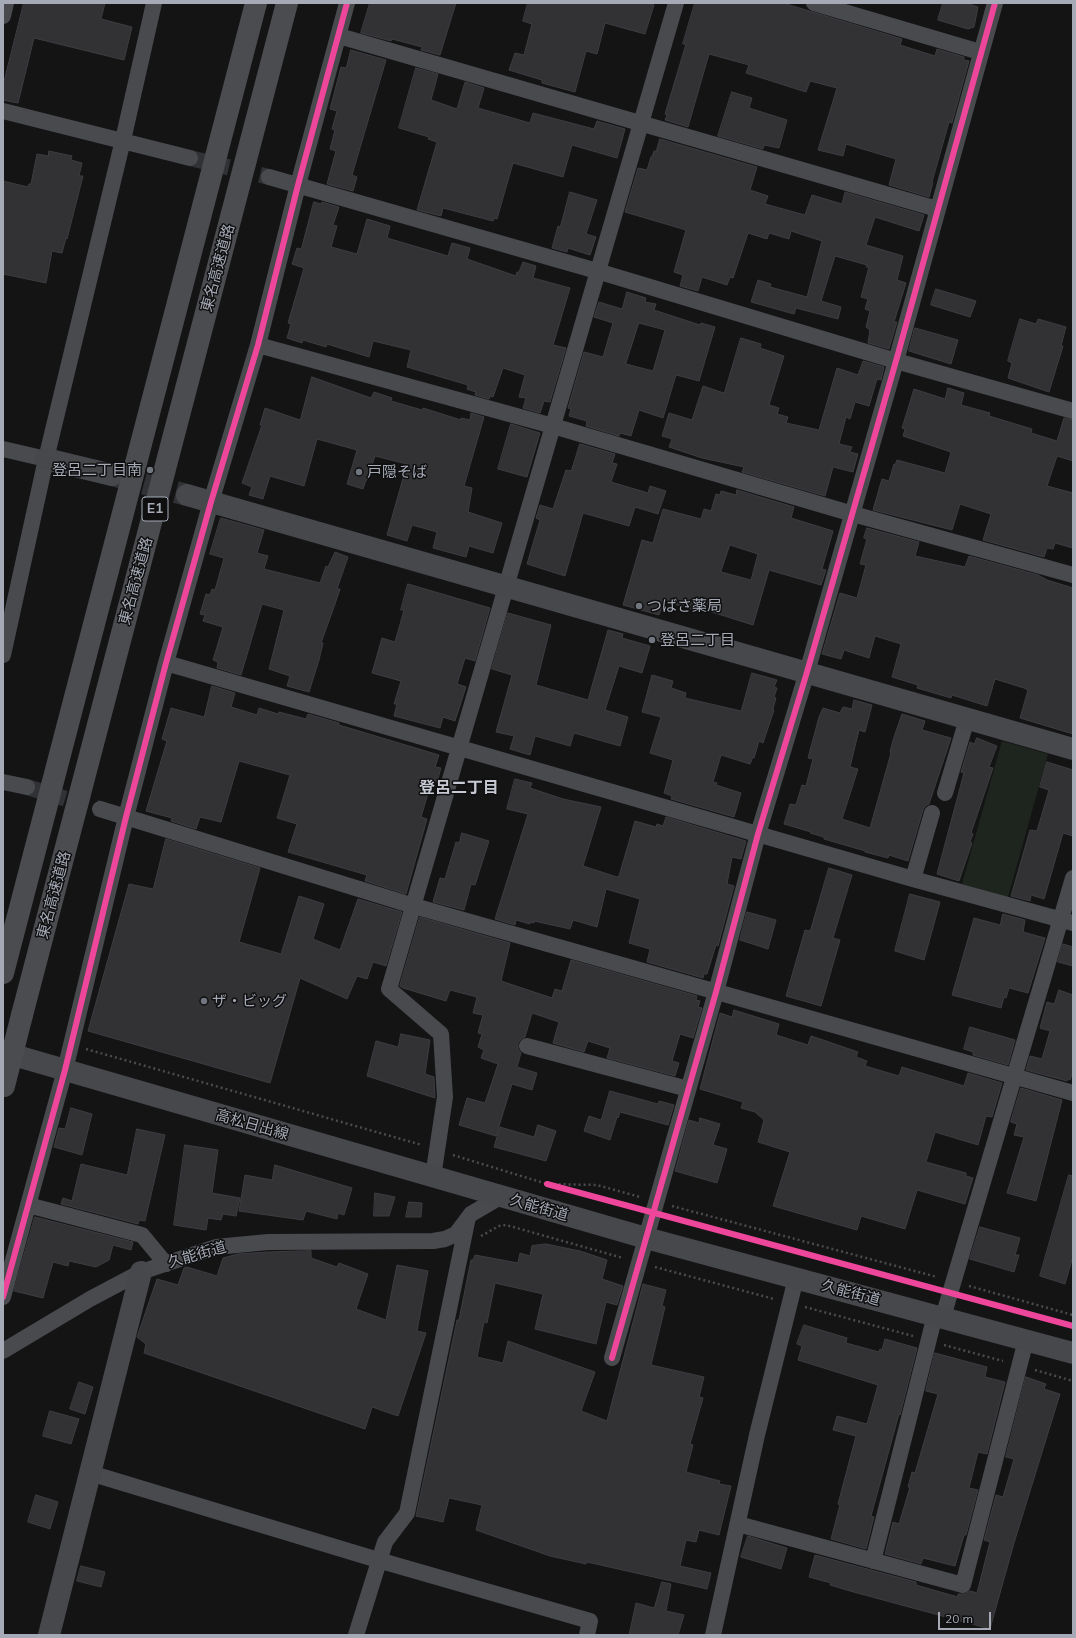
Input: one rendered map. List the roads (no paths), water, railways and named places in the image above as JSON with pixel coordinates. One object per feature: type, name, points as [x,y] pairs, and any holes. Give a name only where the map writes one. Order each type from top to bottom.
[{"type":"highway","name":"東名高速道路","points":[[3,973],[256,3]]},
{"type":"highway","name":"東名高速道路","points":[[3,1088],[287,3]]},
{"type":"street","points":[[3,16],[6,3]]},
{"type":"street","points":[[3,655],[46,459],[123,140],[154,3]]},
{"type":"street","points":[[3,1297],[65,1070],[126,817],[166,663],[211,502],[258,345],[298,185],[347,3]]},
{"type":"street","points":[[433,1177],[446,1097],[441,1034],[389,989],[676,3]]},
{"type":"street","points":[[814,3],[980,52]]},
{"type":"street","points":[[612,1358],[716,992],[758,834],[853,514],[994,3]]},
{"type":"street","points":[[339,36],[937,209]]},
{"type":"street","points":[[3,111],[190,158]]},
{"type":"street","points":[[269,177],[597,271],[896,361],[1073,411]]},
{"type":"street","points":[[258,345],[553,426],[853,514],[1073,576]]},
{"type":"street","points":[[3,449],[112,475]]},
{"type":"street","points":[[187,495],[1073,749]]},
{"type":"street","points":[[166,663],[913,879],[1067,921]]},
{"type":"street","points":[[945,793],[967,719]]},
{"type":"street","points":[[3,782],[27,787]]},
{"type":"street","points":[[100,809],[414,906],[1073,1093]]},
{"type":"street","points":[[913,879],[932,813]]},
{"type":"street","points":[[873,1561],[939,1316],[954,1282],[1014,1077],[1067,921],[1073,878]]},
{"type":"street","points":[[527,1046],[688,1089]]},
{"type":"street","name":"高松日出線","points":[[3,1052],[500,1197]]},
{"type":"street","name":"久能街道","points":[[3,1351],[90,1299],[141,1272],[216,1247],[268,1242],[432,1241],[445,1239],[456,1234],[467,1220],[477,1211],[500,1197],[646,1238],[1073,1353]]},
{"type":"street","points":[[28,1205],[142,1235],[166,1264]]},
{"type":"street","points":[[356,1635],[378,1560],[385,1542],[407,1513],[467,1220]]},
{"type":"street","points":[[48,1635],[141,1272]]},
{"type":"street","points":[[713,1635],[757,1435],[796,1278]]},
{"type":"street","points":[[738,1524],[963,1585],[1026,1340]]},
{"type":"street","points":[[90,1473],[378,1560],[590,1621],[587,1635]]},
{"type":"tunnel","points":[[190,158],[269,177]]},
{"type":"tunnel","points":[[112,475],[187,495]]},
{"type":"tunnel","points":[[27,787],[100,809]]},
{"type":"place","name":"登呂二丁目南","points":[[150,470]]},
{"type":"place","name":"戸隠そば","points":[[359,472]]},
{"type":"place","name":"つばさ薬局","points":[[639,606]]},
{"type":"place","name":"登呂二丁目","points":[[652,640]]},
{"type":"place","name":"ザ・ビッグ","points":[[204,1001]]},
{"type":"district","name":"登呂二丁目","points":[[459,788]]}]
